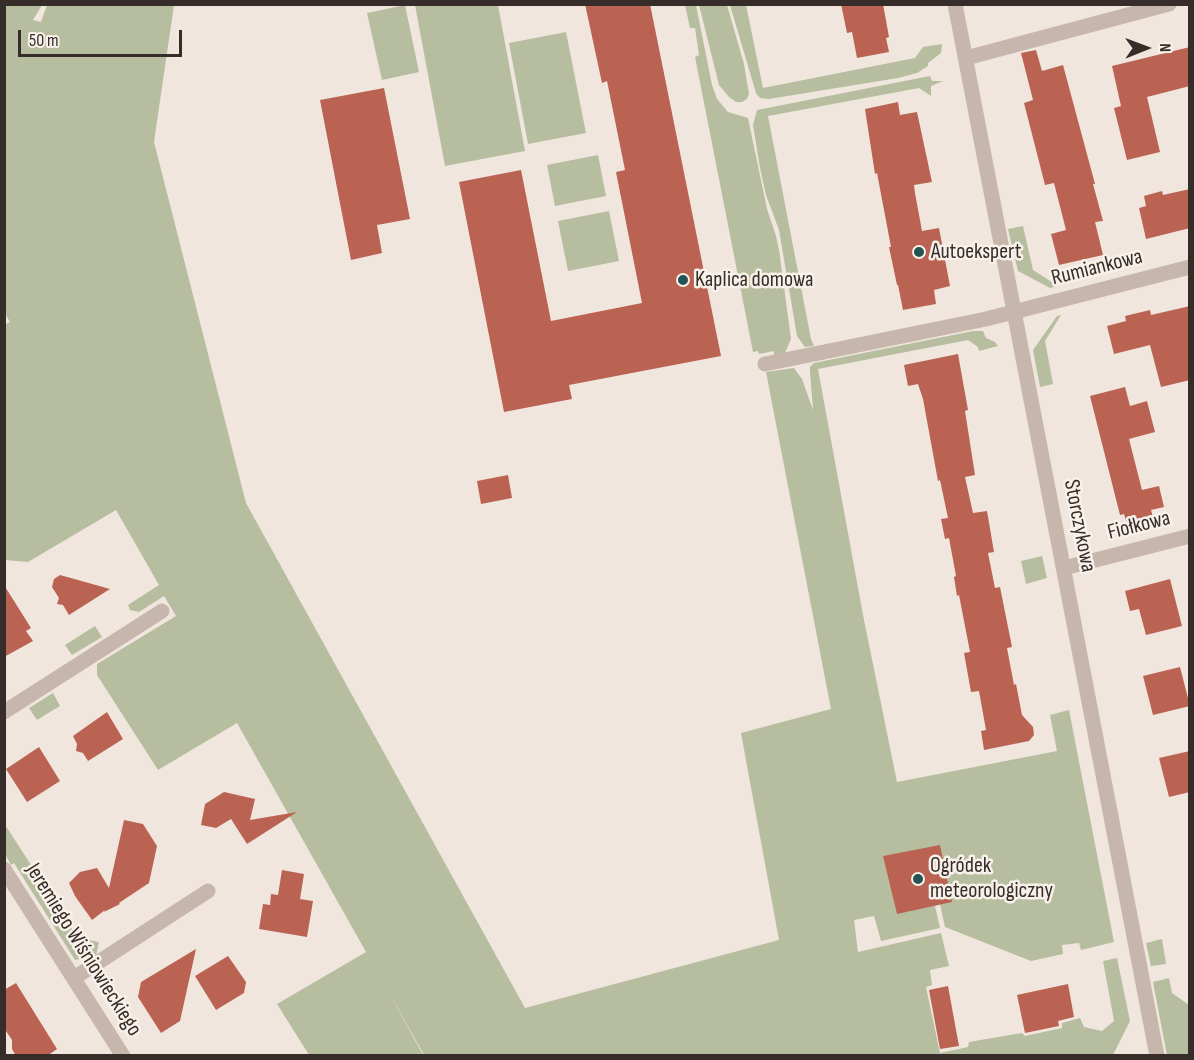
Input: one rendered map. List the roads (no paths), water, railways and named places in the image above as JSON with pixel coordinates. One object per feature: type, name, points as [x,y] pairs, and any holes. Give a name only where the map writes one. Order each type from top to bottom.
[{"type":"street","name":"Storczykowa","points":[[955,4],[1157,1056]]},
{"type":"street","points":[[966,58],[1169,4]]},
{"type":"street","name":"Rumiankowa","points":[[765,364],[1015,312],[1190,267]]},
{"type":"street","name":"Fiołkowa","points":[[1064,568],[1190,536]]},
{"type":"street","points":[[4,711],[162,611]]},
{"type":"street","name":"Jeremiego Wiśniowieckiego","points":[[4,869],[123,1056]]},
{"type":"street","points":[[74,978],[208,891]]},
{"type":"place","name":"Autoekspert","points":[[919,252]]},
{"type":"place","name":"Kaplica domowa","points":[[683,280]]},
{"type":"place","name":"Ogródek meteorologiczny","points":[[918,879]]}]
